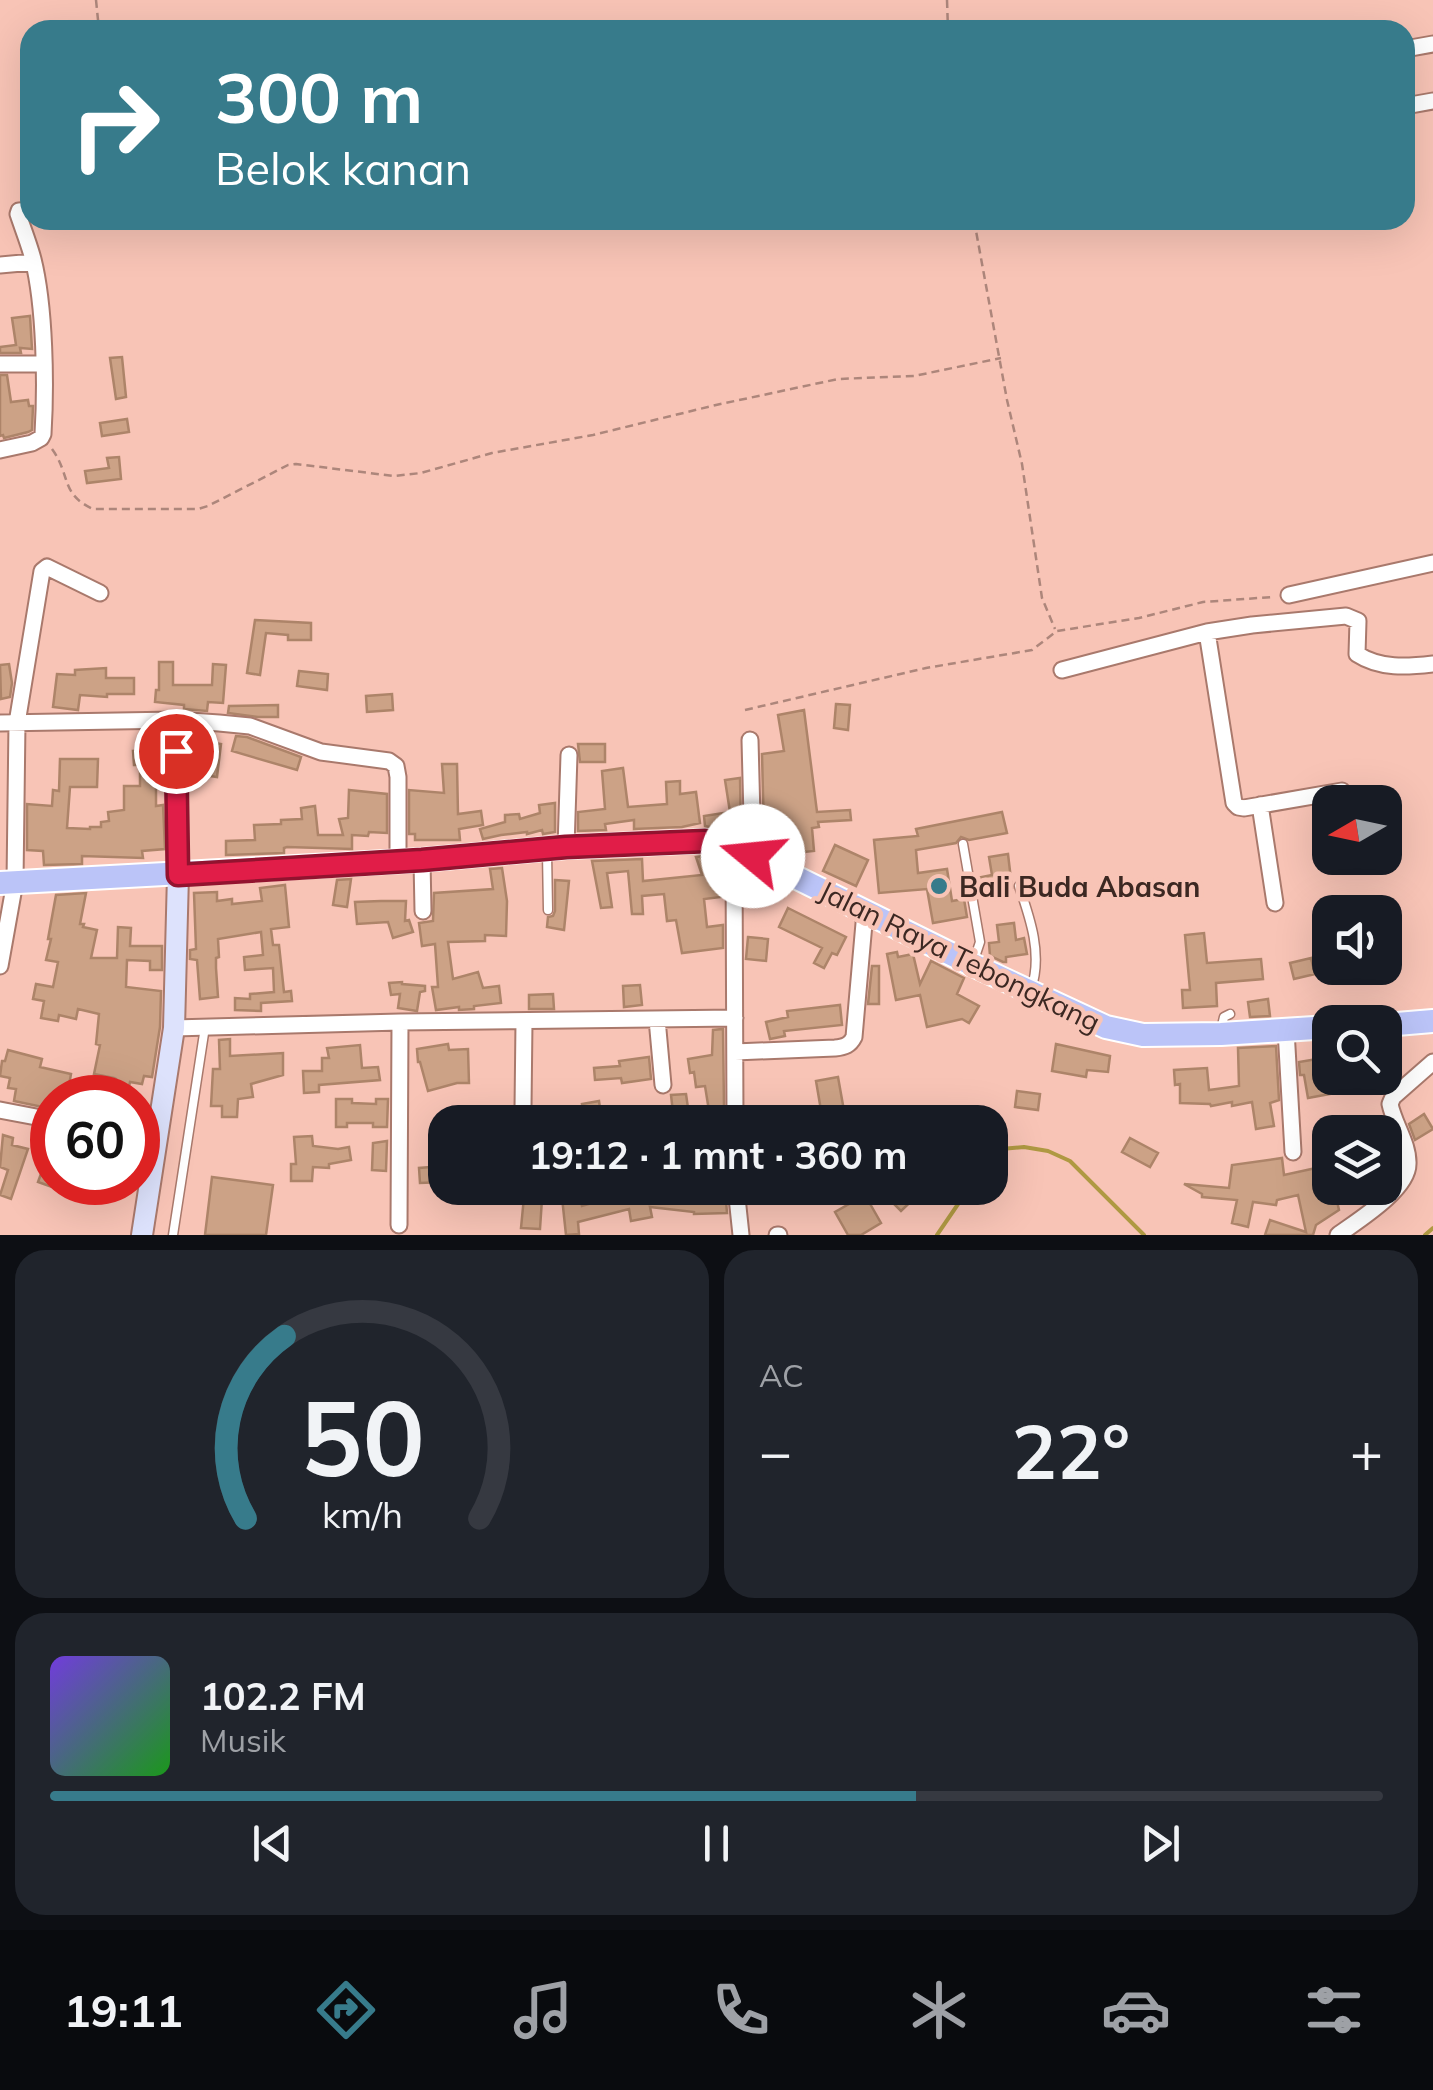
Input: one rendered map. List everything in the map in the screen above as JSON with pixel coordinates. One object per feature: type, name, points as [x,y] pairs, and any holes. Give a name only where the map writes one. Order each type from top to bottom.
[{"type":"main road","name":"Jalan Raya Tebongkang","points":[[7,882],[178,875],[705,841],[744,852],[1087,1020],[1143,1035],[1226,1024],[1286,1030],[1312,1028]]},
{"type":"main road","points":[[160,1088],[174,1028],[178,875]]},
{"type":"main road","points":[[1402,1024],[1433,1021]]},
{"type":"main road","points":[[142,1235],[144,1205]]},
{"type":"street","points":[[0,450],[41,438],[44,364],[40,310],[33,262],[23,230]]},
{"type":"street","points":[[0,265],[33,262]]},
{"type":"street","points":[[0,364],[44,364]]},
{"type":"street","points":[[1289,595],[1433,563]]},
{"type":"street","points":[[0,966],[7,882],[8,723],[43,569],[47,567],[100,593]]},
{"type":"street","points":[[1062,670],[1207,632],[1252,624],[1352,617],[1358,621],[1357,647],[1362,658],[1385,666],[1433,664]]},
{"type":"street","points":[[1207,632],[1234,803],[1244,808],[1312,796]]},
{"type":"street","points":[[8,723],[176,720],[250,726],[321,752],[393,763],[398,770],[398,861]]},
{"type":"street","points":[[176,720],[178,875]]},
{"type":"street","points":[[734,1105],[750,740]]},
{"type":"street","points":[[557,848],[569,754]]},
{"type":"street","points":[[1260,806],[1276,903]]},
{"type":"street","points":[[422,860],[423,911]]},
{"type":"street","points":[[735,1052],[836,1048],[849,1044],[854,1036],[865,912]]},
{"type":"street","points":[[174,1028],[735,1018]]},
{"type":"street","points":[[657,1020],[662,1085]]},
{"type":"street","points":[[399,1226],[400,1022]]},
{"type":"street","points":[[524,1022],[524,1105]]},
{"type":"street","points":[[1286,1030],[1293,1152]]},
{"type":"street","points":[[1338,1235],[1375,1208],[1404,1177],[1408,1165],[1390,1104],[1433,1062]]},
{"type":"street","points":[[0,1110],[30,1116]]},
{"type":"street","points":[[738,1205],[740,1230]]},
{"type":"lane","points":[[964,844],[980,942],[973,964]]},
{"type":"lane","points":[[548,910],[557,848]]},
{"type":"lane","points":[[1019,886],[1032,922],[1035,946],[1035,978],[1030,991]]},
{"type":"lane","points":[[173,1235],[205,1027]]},
{"type":"path","points":[[976,230],[1022,464],[1042,598],[1057,631]]},
{"type":"path","points":[[41,438],[60,461],[71,495],[80,504],[98,510],[192,509],[208,506],[296,464],[394,476],[421,473],[492,453],[593,435],[838,380],[914,376],[1001,358]]},
{"type":"path","points":[[745,710],[926,668],[1032,650],[1057,631],[1139,618],[1202,602],[1289,595]]},
{"type":"building","points":[[30,316],[32,349],[0,353],[0,347],[16,345],[12,318]]},
{"type":"building","points":[[122,357],[126,397],[116,399],[110,358]]},
{"type":"building","points":[[0,375],[7,375],[11,402],[28,400],[29,406],[33,406],[32,430],[0,436]]},
{"type":"building","points":[[127,419],[129,432],[102,436],[100,423]]},
{"type":"building","points":[[119,457],[121,479],[87,483],[85,471],[109,468],[107,458]]},
{"type":"building","points":[[255,620],[311,623],[311,640],[288,640],[288,635],[266,633],[260,675],[247,673]]},
{"type":"building","points":[[159,662],[173,662],[173,685],[212,685],[213,664],[226,665],[223,703],[208,702],[207,711],[155,702]]},
{"type":"building","points":[[9,664],[10,697],[1,699],[0,665]]},
{"type":"building","points":[[106,668],[106,678],[134,678],[134,694],[80,695],[78,710],[53,707],[57,674],[75,675],[75,670]]},
{"type":"building","points":[[299,671],[328,674],[327,690],[297,686]]},
{"type":"building","points":[[392,694],[393,710],[367,712],[366,696]]},
{"type":"building","points":[[836,704],[850,705],[848,730],[834,728]]},
{"type":"building","points":[[278,705],[278,717],[228,713],[229,706]]},
{"type":"building","points":[[804,710],[817,812],[850,810],[851,820],[818,822],[819,827],[812,828],[814,851],[784,854],[779,852],[777,832],[764,834],[762,754],[784,751],[778,715]]},
{"type":"building","points":[[150,733],[161,733],[161,747],[165,747],[165,773],[157,773],[156,779],[156,806],[163,805],[165,849],[142,851],[143,858],[82,856],[82,864],[44,865],[43,851],[27,850],[27,804],[52,806],[53,790],[59,791],[60,759],[98,759],[97,787],[70,787],[67,828],[101,827],[101,822],[109,821],[108,812],[124,810],[124,786],[140,786],[140,765],[134,765],[133,751],[151,750]]},
{"type":"building","points":[[236,736],[301,757],[297,770],[232,751]]},
{"type":"building","points":[[194,740],[221,744],[217,777],[189,773]]},
{"type":"building","points":[[578,744],[605,744],[605,762],[580,762]]},
{"type":"building","points":[[442,764],[457,764],[458,814],[481,811],[483,825],[459,829],[460,840],[415,840],[415,834],[409,834],[409,790],[444,793]]},
{"type":"building","points":[[623,768],[628,807],[667,804],[666,782],[680,781],[680,794],[696,792],[700,823],[634,829],[634,820],[605,824],[606,830],[578,831],[578,812],[605,809],[602,771]]},
{"type":"building","points":[[740,778],[741,829],[705,826],[704,816],[730,812],[725,780]]},
{"type":"building","points":[[349,790],[387,794],[387,833],[352,835],[352,849],[287,847],[284,853],[226,855],[226,841],[255,840],[254,825],[302,819],[301,808],[315,806],[318,835],[343,835],[339,819],[348,818]]},
{"type":"building","points":[[555,803],[555,832],[543,834],[542,830],[483,839],[480,829],[505,822],[505,815],[519,814],[520,819],[540,813],[539,805]]},
{"type":"building","points":[[1002,812],[1007,833],[969,840],[961,837],[956,843],[916,850],[918,873],[947,869],[952,901],[964,899],[967,917],[933,923],[927,889],[879,893],[874,840],[918,836],[916,829]]},
{"type":"building","points":[[835,845],[868,860],[856,886],[823,871]]},
{"type":"building","points":[[1008,854],[1012,888],[979,893],[977,878],[992,875],[989,857]]},
{"type":"building","points":[[696,857],[718,863],[721,897],[704,899],[707,927],[723,925],[723,948],[682,953],[676,920],[667,921],[664,894],[642,896],[643,914],[632,914],[628,871],[607,873],[612,907],[601,908],[592,861],[642,859],[643,881],[702,875]]},
{"type":"building","points":[[502,868],[507,901],[506,936],[485,935],[485,941],[448,942],[453,979],[478,972],[483,988],[499,986],[501,1003],[474,1009],[436,1010],[432,987],[438,987],[435,944],[422,946],[419,923],[433,921],[434,893],[493,889],[490,869]]},
{"type":"building","points":[[351,879],[347,907],[333,905],[337,880]]},
{"type":"building","points":[[555,880],[569,881],[564,930],[547,927],[548,917],[555,911]]},
{"type":"building","points":[[285,885],[289,927],[271,929],[273,945],[279,945],[284,992],[291,991],[292,1001],[261,1003],[261,1011],[235,1010],[235,998],[250,999],[250,994],[274,992],[273,968],[245,970],[244,957],[263,955],[261,932],[218,939],[218,997],[200,999],[197,960],[190,959],[190,950],[196,949],[194,893],[217,892],[217,901],[232,899],[232,904],[262,901],[260,888]]},
{"type":"building","points":[[86,893],[80,924],[97,930],[91,958],[117,958],[118,927],[131,928],[130,946],[162,946],[162,970],[150,970],[150,961],[127,960],[126,987],[161,991],[152,1075],[94,1074],[100,1045],[96,1044],[99,1014],[78,1009],[76,1019],[59,1015],[58,1021],[41,1018],[44,1001],[33,999],[36,984],[53,987],[58,962],[46,960],[56,895]]},
{"type":"building","points":[[406,901],[405,921],[409,920],[413,932],[393,938],[388,922],[357,924],[355,902]]},
{"type":"building","points":[[788,908],[846,937],[837,955],[832,953],[824,968],[814,963],[822,948],[779,927]]},
{"type":"building","points":[[1014,923],[1016,940],[1024,938],[1027,954],[1006,957],[1006,962],[990,956],[989,943],[999,942],[997,925]]},
{"type":"building","points":[[1204,933],[1207,963],[1261,959],[1263,979],[1216,983],[1217,1006],[1183,1008],[1182,990],[1190,990],[1185,935]]},
{"type":"building","points":[[748,937],[768,939],[766,961],[746,959]]},
{"type":"building","points":[[897,952],[898,957],[913,954],[920,984],[931,961],[964,978],[957,994],[979,1006],[969,1023],[962,1019],[927,1027],[920,995],[896,1000],[887,954]]},
{"type":"building","points":[[1311,958],[1312,975],[1294,979],[1290,963]]},
{"type":"building","points":[[872,966],[879,966],[879,1004],[868,1004]]},
{"type":"building","points":[[389,983],[425,986],[417,1011],[398,1008],[400,994],[391,995]]},
{"type":"building","points":[[640,985],[642,1005],[624,1007],[623,986]]},
{"type":"building","points":[[553,994],[554,1009],[529,1009],[529,995]]},
{"type":"building","points":[[1268,999],[1270,1016],[1250,1017],[1248,1002]]},
{"type":"building","points":[[840,1005],[842,1025],[784,1031],[785,1036],[770,1039],[766,1022],[788,1017],[787,1011]]},
{"type":"building","points":[[723,1029],[724,1105],[708,1105],[705,1086],[696,1087],[694,1072],[690,1073],[688,1059],[712,1055],[713,1030]]},
{"type":"building","points":[[230,1039],[230,1056],[283,1053],[283,1075],[251,1084],[253,1097],[238,1099],[237,1117],[222,1117],[222,1106],[211,1106],[213,1069],[220,1069],[219,1040]]},
{"type":"building","points":[[448,1044],[449,1050],[468,1049],[469,1083],[428,1091],[417,1049]]},
{"type":"building","points":[[1056,1044],[1110,1056],[1108,1072],[1087,1070],[1086,1077],[1052,1071]]},
{"type":"building","points":[[360,1045],[362,1068],[378,1067],[380,1080],[319,1085],[319,1092],[304,1093],[303,1071],[322,1071],[322,1058],[329,1058],[327,1048]]},
{"type":"building","points":[[1276,1046],[1279,1100],[1270,1103],[1274,1126],[1256,1129],[1252,1102],[1232,1106],[1232,1102],[1211,1106],[1180,1103],[1180,1084],[1175,1085],[1174,1070],[1207,1068],[1209,1090],[1239,1086],[1238,1048]]},
{"type":"building","points":[[8,1050],[42,1059],[40,1067],[71,1075],[30,1075],[30,1104],[14,1101],[16,1089],[8,1088],[10,1078],[0,1076]]},
{"type":"building","points":[[649,1057],[651,1079],[622,1083],[621,1078],[595,1080],[594,1068],[620,1066],[619,1061]]},
{"type":"building","points":[[1312,1060],[1312,1095],[1324,1095],[1308,1098],[1299,1062]]},
{"type":"building","points":[[838,1077],[843,1105],[820,1105],[816,1081]]},
{"type":"building","points":[[1017,1091],[1040,1094],[1038,1110],[1015,1107]]},
{"type":"building","points":[[686,1094],[688,1105],[672,1105],[671,1095]]},
{"type":"building","points":[[336,1099],[376,1104],[376,1099],[388,1099],[387,1127],[347,1123],[347,1127],[336,1127]]},
{"type":"building","points":[[1424,1114],[1433,1129],[1415,1140],[1409,1124]]},
{"type":"building","points":[[3,1135],[13,1138],[12,1145],[28,1149],[11,1199],[0,1195],[8,1170],[0,1167]]},
{"type":"building","points":[[312,1136],[313,1146],[349,1147],[351,1160],[329,1164],[329,1168],[313,1167],[312,1181],[291,1181],[291,1164],[296,1164],[294,1137]]},
{"type":"building","points":[[1130,1138],[1158,1153],[1150,1167],[1122,1152]]},
{"type":"building","points":[[387,1141],[386,1171],[372,1170],[373,1143]]},
{"type":"building","points":[[1282,1158],[1284,1175],[1312,1169],[1312,1205],[1338,1205],[1339,1210],[1316,1225],[1313,1235],[1265,1235],[1270,1220],[1306,1232],[1298,1195],[1277,1200],[1276,1205],[1253,1202],[1248,1227],[1232,1223],[1237,1200],[1202,1197],[1184,1184],[1229,1188],[1232,1165]]},
{"type":"building","points":[[428,1167],[428,1183],[420,1183],[419,1168]]},
{"type":"building","points":[[212,1177],[273,1185],[266,1235],[205,1235]]},
{"type":"building","points":[[523,1205],[542,1205],[540,1229],[521,1228]]},
{"type":"building","points":[[563,1205],[726,1205],[727,1213],[694,1214],[650,1207],[652,1217],[631,1221],[629,1209],[578,1222],[579,1234],[566,1235]]},
{"type":"building","points":[[847,1205],[871,1205],[881,1223],[861,1235],[848,1235],[835,1212]]},
{"type":"waterway","points":[[1008,1148],[1048,1151],[1070,1161],[1144,1235]]},
{"type":"waterway","points":[[937,1235],[957,1205]]},
{"type":"waterway","points":[[1425,1235],[1433,1228]]},
{"type":"place","name":"Bali Buda Abasan","points":[[939,886]]},
{"type":"route","points":[[176,751],[178,875],[705,841],[753,856]]}]
